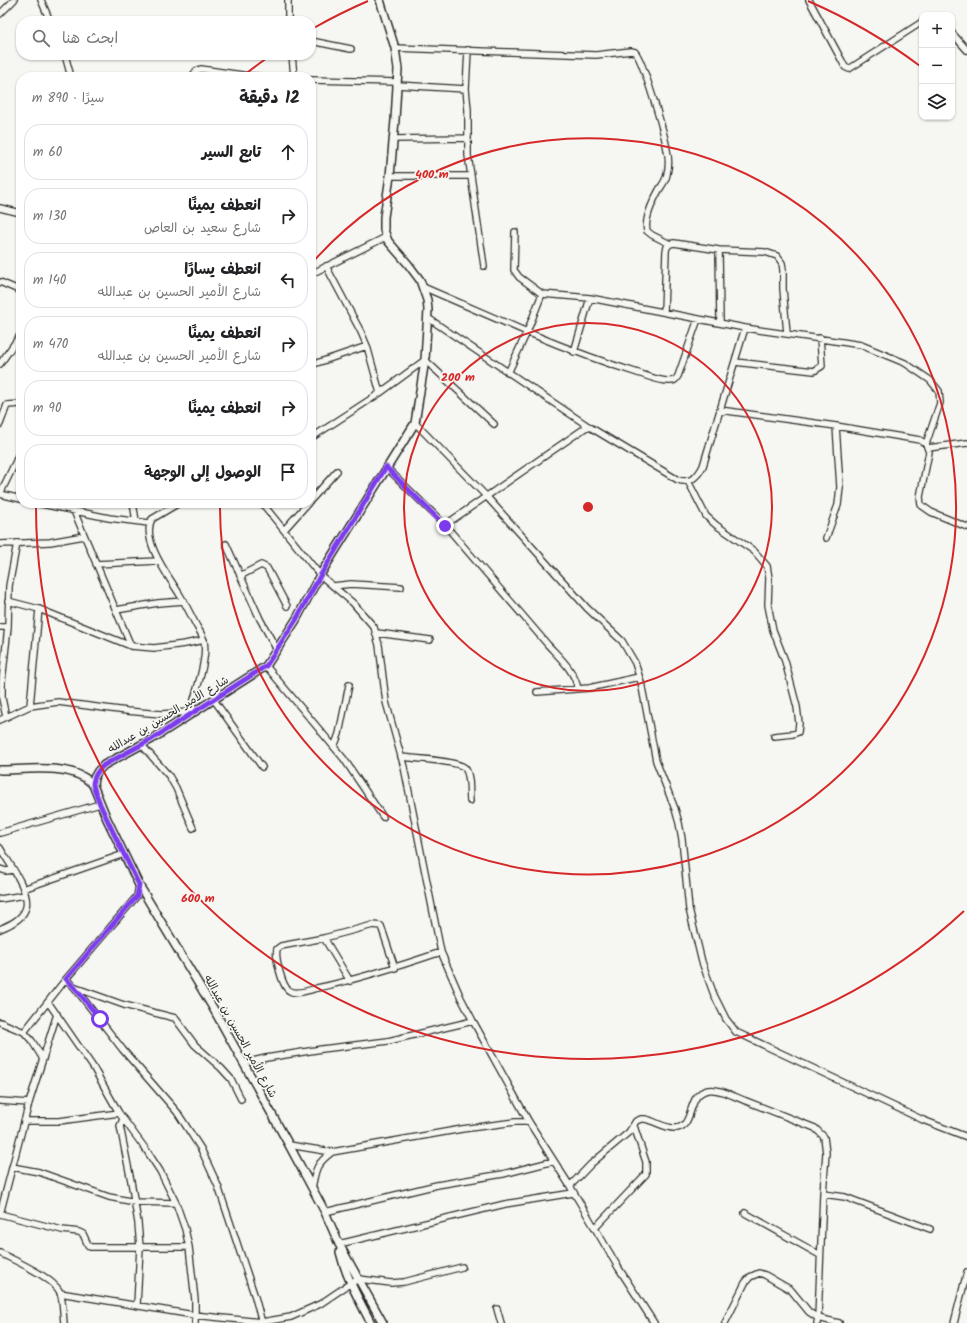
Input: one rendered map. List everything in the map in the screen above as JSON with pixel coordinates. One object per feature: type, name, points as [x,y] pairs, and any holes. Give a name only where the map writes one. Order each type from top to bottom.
[{"type":"street","points":[[0,14],[14,0]]},
{"type":"street","points":[[41,0],[48,16]]},
{"type":"street","points":[[288,0],[288,16]]},
{"type":"street","points":[[316,271],[386,237],[384,230],[384,217],[390,176],[397,84],[397,59],[380,0]]},
{"type":"street","points":[[809,0],[845,67],[849,69],[919,24]]},
{"type":"street","points":[[955,36],[967,50]]},
{"type":"street","points":[[316,42],[351,49]]},
{"type":"street","points":[[395,48],[596,55],[633,51],[636,53],[652,97],[669,160],[666,178],[655,197],[648,216],[646,228],[648,233],[670,244],[674,243],[719,250],[770,252],[780,259],[783,270],[783,289],[787,333]]},
{"type":"street","points":[[468,50],[466,89],[468,110],[468,155],[484,266]]},
{"type":"street","points":[[66,60],[70,72]]},
{"type":"street","points":[[292,60],[294,72]]},
{"type":"street","points":[[195,72],[204,69],[223,72]]},
{"type":"street","points":[[316,80],[466,89]]},
{"type":"street","points":[[393,139],[467,138]]},
{"type":"street","points":[[390,176],[470,176]]},
{"type":"street","points":[[0,208],[16,212]]},
{"type":"street","points":[[516,232],[514,270],[519,277],[542,294],[590,298],[745,328],[820,338],[864,347],[904,363],[930,380],[939,391],[940,403],[927,446],[929,457],[920,497],[921,505],[931,512],[967,527]]},
{"type":"street","name":"شارع الأمير الحسين بن عبدالله","points":[[384,1323],[339,1244],[325,1212],[244,1063],[198,981],[139,885],[100,804],[93,785],[94,778],[104,765],[214,700],[266,666],[296,620],[320,576],[386,467],[415,423],[425,360],[428,318],[427,300],[423,288],[414,272],[386,237]]},
{"type":"street","points":[[664,312],[666,251],[670,244]]},
{"type":"street","points":[[719,250],[720,322]]},
{"type":"street","points":[[326,266],[356,321],[366,346],[380,393]]},
{"type":"street","points":[[0,282],[16,289]]},
{"type":"street","points":[[423,288],[574,352],[617,367],[656,378],[673,381],[676,380],[678,376],[698,319]]},
{"type":"street","points":[[508,372],[527,332],[542,294]]},
{"type":"street","points":[[574,352],[590,298]]},
{"type":"street","points":[[428,318],[588,426],[678,480],[688,481],[696,477],[703,466],[745,328]]},
{"type":"street","points":[[735,362],[814,371],[822,366],[820,338]]},
{"type":"street","points":[[0,364],[16,341]]},
{"type":"street","points":[[316,363],[366,346]]},
{"type":"street","points":[[316,435],[380,393],[425,360],[494,424]]},
{"type":"street","points":[[0,424],[6,405],[16,404]]},
{"type":"street","points":[[720,410],[836,426],[920,440],[927,446],[967,443]]},
{"type":"street","points":[[415,423],[487,496],[587,608],[622,641],[636,663],[656,761],[675,809],[682,839],[689,909],[696,941],[708,981],[726,1019],[736,1032],[748,1039],[923,1120],[967,1137]]},
{"type":"street","points":[[445,526],[588,426]]},
{"type":"street","points":[[826,538],[840,498],[836,426]]},
{"type":"street","points":[[16,461],[0,494],[16,498]]},
{"type":"street","points":[[386,467],[445,526],[548,645],[566,663],[574,677],[578,689]]},
{"type":"street","points":[[316,494],[337,471]]},
{"type":"street","points":[[688,481],[706,516],[716,525],[754,551],[767,566],[769,578],[768,605],[773,630],[785,661],[797,707],[799,723],[798,732],[774,736]]},
{"type":"street","points":[[63,508],[109,518],[149,523]]},
{"type":"street","points":[[134,508],[136,521]]},
{"type":"street","points":[[0,720],[30,706],[58,702],[127,711],[161,714],[190,714],[205,651],[204,640],[184,601],[158,561],[152,545],[149,523],[155,516],[170,508]]},
{"type":"street","points":[[266,508],[320,576],[365,615],[377,633],[386,702],[401,757],[441,952],[461,998],[529,1122],[654,1323]]},
{"type":"street","points":[[284,530],[304,508]]},
{"type":"street","points":[[74,511],[131,646]]},
{"type":"street","points":[[0,544],[50,542],[84,536]]},
{"type":"street","points":[[6,717],[2,698],[2,682],[8,627],[9,586],[17,543]]},
{"type":"street","points":[[226,544],[260,619],[277,650]]},
{"type":"street","points":[[96,564],[158,561]]},
{"type":"street","points":[[240,576],[260,565],[267,568],[287,606]]},
{"type":"street","points":[[333,586],[351,584],[401,587]]},
{"type":"street","points":[[8,601],[39,609],[131,646],[154,648],[167,647],[204,640]]},
{"type":"street","points":[[116,610],[151,604],[184,601]]},
{"type":"street","points":[[30,706],[39,609]]},
{"type":"street","points":[[0,627],[8,627]]},
{"type":"street","points":[[377,633],[430,640]]},
{"type":"street","points":[[266,666],[334,747],[382,817]]},
{"type":"street","points":[[537,692],[578,689],[639,677]]},
{"type":"street","points":[[334,747],[339,734],[349,685]]},
{"type":"street","points":[[214,700],[262,768]]},
{"type":"street","points":[[141,744],[169,776],[176,788],[193,828]]},
{"type":"street","points":[[401,757],[456,763],[464,767],[467,773],[470,801]]},
{"type":"street","points":[[0,770],[61,770],[83,776],[93,785]]},
{"type":"street","points":[[0,833],[100,804]]},
{"type":"street","points":[[0,848],[14,870],[24,892],[27,903],[25,910],[19,918],[0,929]]},
{"type":"street","points":[[0,899],[24,892],[124,854]]},
{"type":"street","points":[[0,869],[6,871],[14,870]]},
{"type":"street","points":[[24,1032],[66,979],[137,896],[139,885]]},
{"type":"street","points":[[395,968],[381,926],[373,925],[324,938],[281,946],[277,949],[276,958],[286,989],[292,992],[299,992],[350,981],[395,968],[441,952]]},
{"type":"street","points":[[324,938],[350,981]]},
{"type":"street","points":[[66,979],[75,988],[127,1055],[177,1112],[201,1149],[218,1186],[253,1291],[262,1323]]},
{"type":"street","points":[[75,988],[124,1005],[174,1018],[195,1045],[222,1068],[231,1079],[241,1099]]},
{"type":"street","points":[[48,1002],[93,1067],[119,1113],[157,1166],[176,1203],[185,1229],[189,1247],[195,1300],[195,1323]]},
{"type":"street","points":[[57,1014],[29,1103],[0,1214],[62,1230],[79,1232],[83,1234],[90,1247],[189,1247]]},
{"type":"street","points":[[244,1063],[322,1049],[388,1041],[473,1021]]},
{"type":"street","points":[[0,1022],[24,1032],[32,1041],[43,1059]]},
{"type":"street","points":[[570,1186],[591,1164],[634,1126],[636,1121],[642,1119],[675,1128],[682,1126],[688,1120],[693,1102],[698,1095],[709,1090],[729,1095],[815,1128],[824,1137],[826,1153],[818,1321]]},
{"type":"street","points":[[0,1101],[29,1103]]},
{"type":"street","points":[[24,1121],[59,1121],[119,1113]]},
{"type":"street","points":[[124,1119],[120,1126],[135,1202],[140,1247],[136,1305]]},
{"type":"street","points":[[289,1145],[332,1152],[462,1129],[515,1122],[529,1122]]},
{"type":"street","points":[[595,1228],[646,1174],[646,1162],[634,1126]]},
{"type":"street","points":[[312,1188],[321,1160],[332,1152]]},
{"type":"street","points":[[325,1212],[437,1185],[503,1174],[554,1161]]},
{"type":"street","points":[[12,1166],[39,1172],[109,1197],[135,1202],[176,1203]]},
{"type":"street","points":[[339,1244],[505,1204],[573,1193]]},
{"type":"street","points":[[823,1194],[845,1197],[930,1229]]},
{"type":"street","points":[[745,1213],[820,1255]]},
{"type":"street","name":"شارع الأمير الحسين بن عبدالله","points":[[339,1244],[344,1266],[371,1323]]},
{"type":"street","points":[[0,1253],[43,1276],[55,1285],[60,1293],[64,1323]]},
{"type":"street","points":[[60,1293],[194,1315],[262,1323],[291,1317],[320,1304],[359,1279],[391,1283],[404,1282],[462,1267]]},
{"type":"street","points":[[954,1323],[967,1272]]},
{"type":"street","points":[[725,1323],[745,1283],[750,1277],[759,1273],[791,1290],[818,1321],[839,1323]]},
{"type":"street","points":[[497,1309],[501,1323]]},
{"type":"route","points":[[100,1019],[66,979],[137,896],[139,885],[95,792],[93,785],[94,778],[98,771],[104,765],[152,739],[266,666],[296,620],[320,576],[386,467],[445,526]]}]
